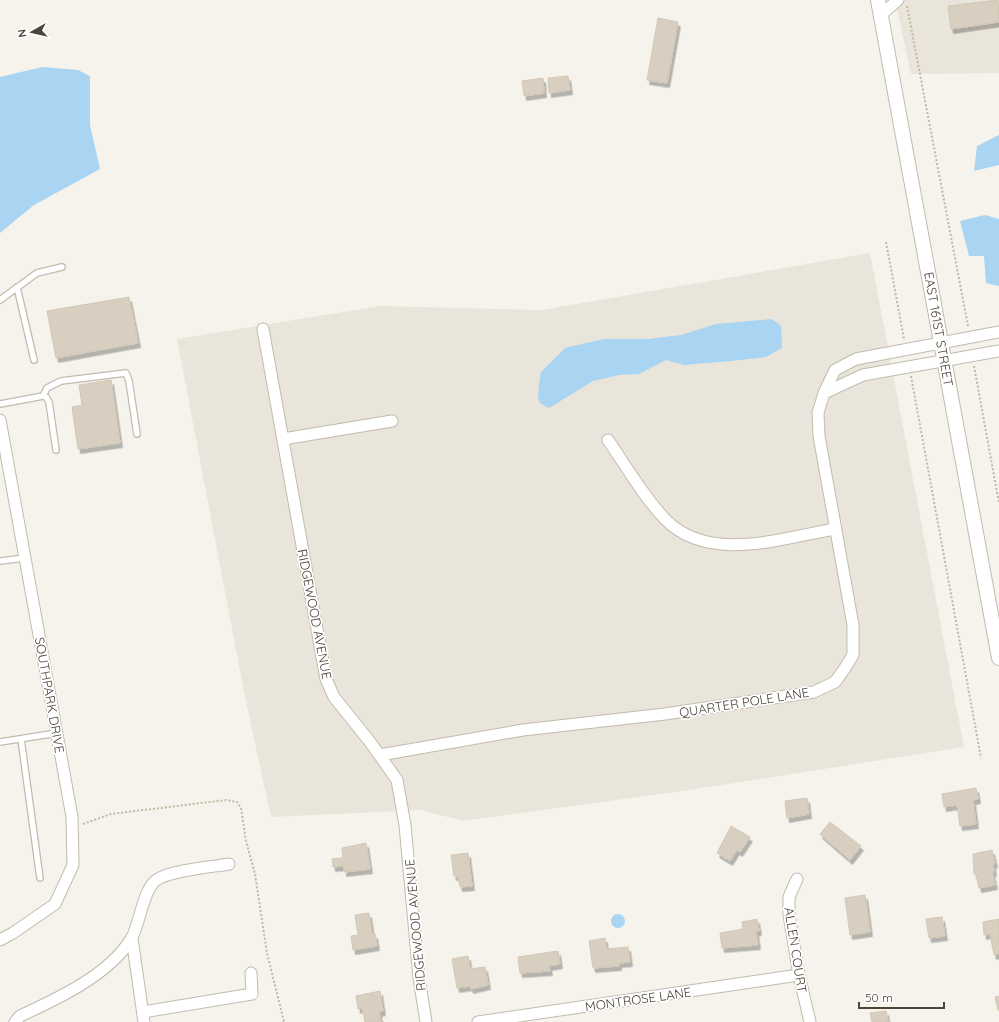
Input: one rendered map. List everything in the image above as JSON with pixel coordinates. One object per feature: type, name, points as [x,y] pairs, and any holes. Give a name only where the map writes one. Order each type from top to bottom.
[{"type":"street","name":"EAST 161ST STREET","points":[[878,0],[999,658]]},
{"type":"street","points":[[881,15],[898,0]]},
{"type":"street","name":"RIDGEWOOD AVENUE","points":[[263,329],[326,679],[334,697],[380,755],[397,780],[408,854],[418,978],[426,1022]]},
{"type":"street","name":"QUARTER POLE LANE","points":[[380,755],[523,730],[665,714],[814,692],[835,682],[853,655],[853,625],[818,436],[818,413],[824,393],[835,370],[856,359],[999,332]]},
{"type":"street","points":[[824,393],[863,375],[999,351]]},
{"type":"street","name":"SOUTHPARK DRIVE","points":[[0,420],[72,818],[73,865],[55,904],[13,933],[0,940]]},
{"type":"street","points":[[283,439],[392,421]]},
{"type":"street","points":[[608,440],[666,520],[687,535],[709,543],[738,546],[835,529]]},
{"type":"street","points":[[15,1022],[20,1016],[68,994],[119,955],[132,938],[150,888],[157,879],[170,875],[229,864]]},
{"type":"street","name":"ALLEN COURT","points":[[797,879],[789,898],[798,975],[810,1022]]},
{"type":"street","points":[[132,938],[144,1017],[252,994],[251,973]]},
{"type":"street","name":"MONTROSE LANE","points":[[478,1022],[798,975]]},
{"type":"lane","points":[[0,300],[36,273],[62,267]]},
{"type":"lane","points":[[17,287],[34,360]]},
{"type":"lane","points":[[43,396],[47,388],[61,381],[126,373],[129,381],[137,434]]},
{"type":"lane","points":[[0,404],[43,396]]},
{"type":"lane","points":[[43,396],[49,402],[56,450]]},
{"type":"lane","points":[[0,561],[25,558]]},
{"type":"lane","points":[[0,742],[57,733]]},
{"type":"lane","points":[[21,739],[40,878]]},
{"type":"path","points":[[906,0],[970,338]]},
{"type":"path","points":[[886,242],[906,349]]},
{"type":"path","points":[[972,356],[999,503]]},
{"type":"path","points":[[909,367],[981,758]]},
{"type":"shaded area","points":[[895,0],[999,0],[999,73],[911,74]]},
{"type":"shaded area","points":[[870,253],[964,747],[683,791],[463,821],[421,810],[271,817],[244,692],[177,339],[380,306],[542,310]]},
{"type":"water","points":[[42,67],[78,70],[90,76],[90,125],[100,169],[34,205],[0,233],[0,77]]},
{"type":"water","points":[[999,135],[999,165],[974,171],[977,146]]},
{"type":"water","points":[[985,215],[999,219],[999,286],[986,283],[984,256],[969,256],[960,221]]},
{"type":"water","points":[[772,319],[781,326],[782,348],[766,357],[684,365],[666,360],[639,374],[619,375],[593,381],[549,408],[540,403],[538,398],[541,372],[565,348],[604,339],[648,339],[681,335],[716,324]]},
{"type":"water","points":[[615,914],[621,914],[625,918],[625,924],[621,928],[615,928],[611,924],[611,918]]},
{"type":"building","points":[[998,0],[999,22],[951,29],[948,6]]},
{"type":"building","points":[[658,18],[678,22],[667,83],[647,80]]},
{"type":"building","points":[[568,76],[570,90],[549,93],[548,78]]},
{"type":"building","points":[[543,78],[544,93],[524,96],[522,81]]},
{"type":"building","points":[[129,297],[138,343],[56,358],[47,311]]},
{"type":"building","points":[[111,380],[120,443],[78,449],[72,407],[82,405],[79,385]]},
{"type":"building","points":[[976,788],[978,799],[973,800],[976,824],[960,826],[957,805],[944,807],[942,794]]},
{"type":"building","points":[[807,798],[809,814],[787,818],[785,801]]},
{"type":"building","points":[[830,822],[861,846],[850,860],[820,834]]},
{"type":"building","points":[[731,826],[750,837],[740,852],[737,850],[730,861],[717,853]]},
{"type":"building","points":[[366,843],[370,869],[344,872],[344,866],[333,867],[332,859],[343,858],[342,848]]},
{"type":"building","points":[[992,850],[995,863],[993,864],[994,872],[992,872],[995,885],[979,888],[976,874],[974,874],[973,854]]},
{"type":"building","points":[[468,853],[472,886],[460,887],[458,876],[454,876],[451,855]]},
{"type":"building","points":[[865,895],[870,932],[850,935],[845,898]]},
{"type":"building","points":[[369,913],[372,934],[375,934],[377,946],[353,950],[351,936],[358,935],[355,915]]},
{"type":"building","points":[[942,917],[945,936],[929,938],[926,919]]},
{"type":"building","points":[[757,919],[759,931],[756,931],[758,945],[722,948],[720,933],[743,929],[742,922]]},
{"type":"building","points":[[999,919],[999,954],[994,955],[990,934],[984,935],[983,922]]},
{"type":"building","points":[[605,938],[606,949],[628,947],[630,962],[619,963],[619,966],[593,968],[589,941]]},
{"type":"building","points":[[558,951],[560,964],[549,966],[550,971],[520,973],[518,957]]},
{"type":"building","points":[[468,956],[470,969],[485,967],[488,985],[471,989],[470,986],[457,988],[452,959]]},
{"type":"building","points":[[380,991],[383,1011],[379,1012],[381,1022],[365,1022],[362,1008],[358,1009],[356,996]]},
{"type":"building","points":[[999,996],[999,1010],[998,1010],[995,997]]},
{"type":"building","points":[[886,1011],[888,1022],[872,1022],[870,1013]]}]
